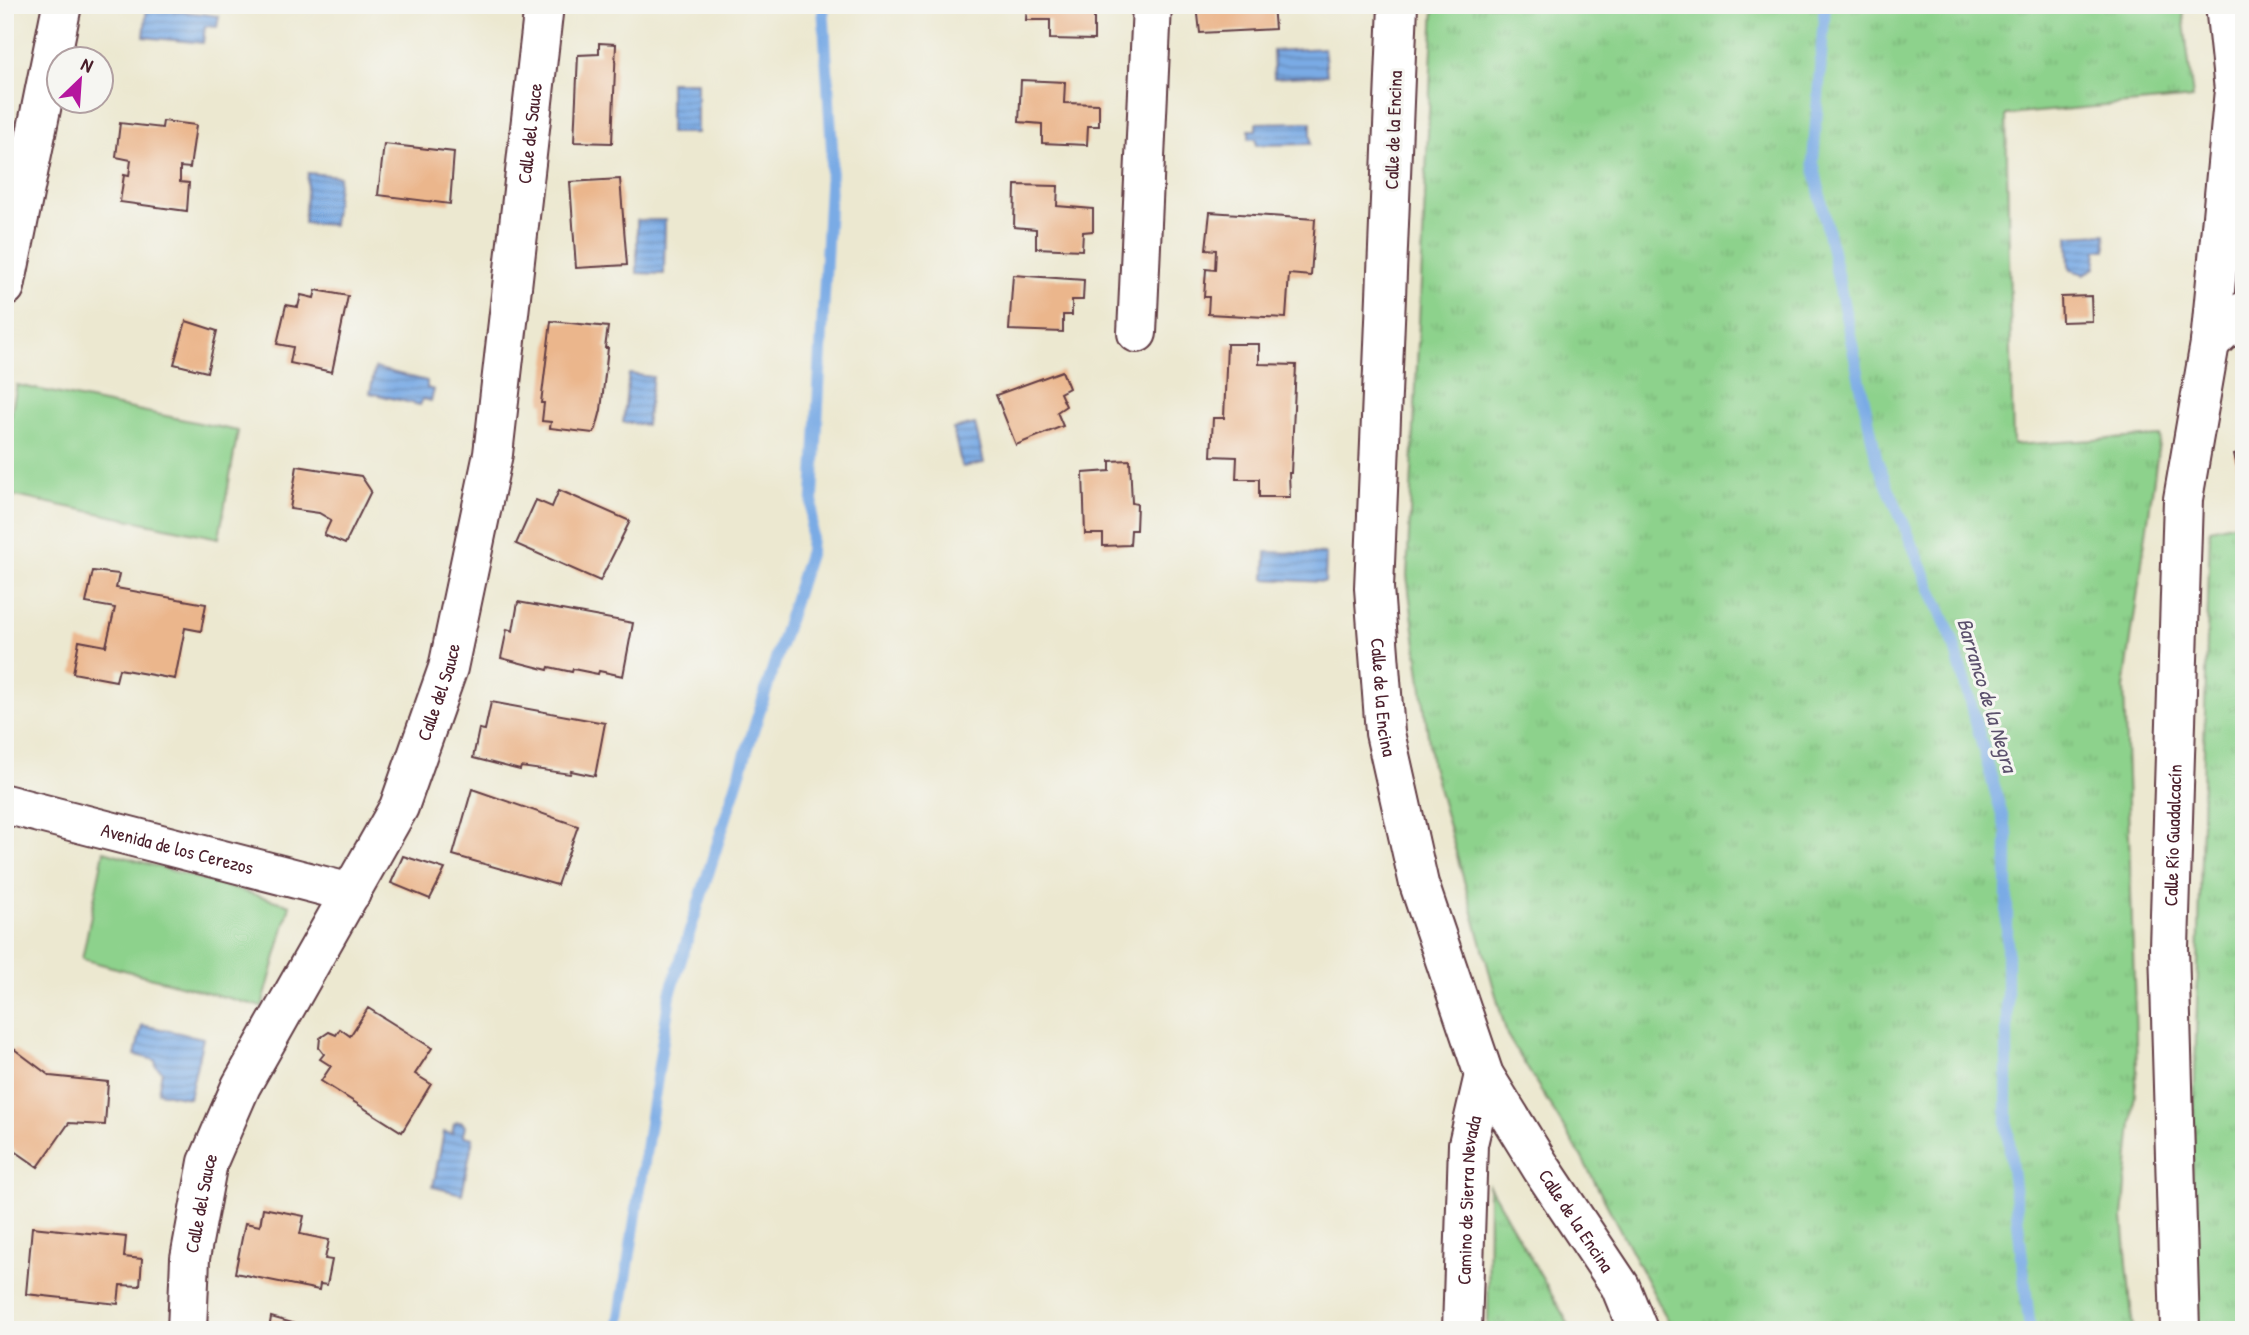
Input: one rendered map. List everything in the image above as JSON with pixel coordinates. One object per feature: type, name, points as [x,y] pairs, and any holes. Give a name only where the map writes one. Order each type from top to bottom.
[{"type":"street","points":[[5,287],[62,5]]},
{"type":"street","name":"Calle del Sauce","points":[[187,1330],[190,1258],[208,1162],[241,1086],[399,807],[448,668],[493,454],[544,5]]},
{"type":"street","points":[[1137,332],[1152,5]]},
{"type":"street","name":"Calle de la Encina","points":[[1398,5],[1374,588],[1385,733],[1419,884],[1484,1075],[1542,1169],[1620,1286],[1638,1330]]},
{"type":"street","name":"Calle Río Guadalcacín","points":[[2180,1330],[2169,947],[2182,527],[2183,499],[2210,343],[2239,100],[2225,5]]},
{"type":"street","points":[[2210,343],[2244,311]]},
{"type":"street","name":"Avenida de los Cerezos","points":[[5,804],[351,892]]},
{"type":"street","name":"Camino de Sierra Nevada","points":[[1462,1330],[1468,1144],[1484,1075]]},
{"type":"green space","points":[[1434,5],[2182,5],[2193,98],[2006,115],[2013,445],[2160,436],[2124,688],[2137,1069],[2123,1218],[2133,1330],[1673,1330],[1581,1156],[1507,1035],[1432,766],[1407,576]]},
{"type":"green space","points":[[17,385],[238,431],[219,538],[5,494],[5,442]]},
{"type":"green space","points":[[2244,521],[2244,1330],[2188,1330],[2210,529]]},
{"type":"green space","points":[[104,851],[290,905],[262,1007],[82,959]]},
{"type":"green space","points":[[1489,1186],[1572,1330],[1488,1330]]},
{"type":"water","points":[[147,7],[219,16],[217,27],[205,26],[203,43],[144,37]]},
{"type":"water","points":[[1324,48],[1327,75],[1274,78],[1273,51]]},
{"type":"water","points":[[670,82],[697,82],[697,133],[670,133]]},
{"type":"water","points":[[1311,122],[1311,144],[1256,145],[1256,139],[1249,139],[1249,130],[1256,130],[1256,123]]},
{"type":"water","points":[[308,173],[339,176],[333,225],[304,223]]},
{"type":"water","points":[[637,220],[665,220],[664,274],[637,273]]},
{"type":"water","points":[[2105,234],[2106,250],[2097,250],[2095,268],[2084,274],[2071,270],[2068,236]]},
{"type":"water","points":[[375,368],[427,381],[427,388],[434,390],[431,401],[423,399],[420,405],[370,393]]},
{"type":"water","points":[[629,374],[653,377],[646,425],[623,422]]},
{"type":"water","points":[[975,424],[984,463],[962,467],[953,429]]},
{"type":"water","points":[[1266,552],[1326,554],[1325,582],[1265,579]]},
{"type":"water","points":[[142,1025],[203,1038],[189,1098],[158,1092],[162,1071],[156,1066],[155,1060],[135,1055]]},
{"type":"water","points":[[457,1122],[462,1122],[465,1126],[463,1136],[473,1138],[462,1194],[433,1187],[444,1132],[452,1134]]},
{"type":"building","points":[[1027,5],[1094,5],[1094,40],[1050,39],[1050,20],[1026,20]]},
{"type":"building","points":[[1197,5],[1273,5],[1275,29],[1200,33]]},
{"type":"building","points":[[599,43],[616,44],[612,143],[574,142],[578,55],[599,54]]},
{"type":"building","points":[[1021,80],[1065,82],[1064,103],[1099,104],[1099,126],[1088,126],[1087,145],[1042,143],[1042,124],[1019,122]]},
{"type":"building","points":[[163,121],[196,125],[190,168],[180,167],[180,182],[189,183],[187,211],[120,202],[124,175],[129,176],[131,160],[116,157],[120,123],[162,128]]},
{"type":"building","points":[[384,144],[454,152],[450,204],[378,195]]},
{"type":"building","points":[[620,179],[627,265],[576,268],[570,182]]},
{"type":"building","points":[[1015,185],[1058,186],[1057,206],[1093,209],[1093,231],[1083,232],[1082,250],[1036,248],[1036,229],[1014,227]]},
{"type":"building","points":[[1210,212],[1315,219],[1311,276],[1289,274],[1286,318],[1208,314],[1209,297],[1204,297],[1206,269],[1215,270],[1216,250],[1206,249]]},
{"type":"building","points":[[1013,275],[1084,280],[1083,300],[1072,300],[1072,315],[1063,315],[1063,332],[1009,330]]},
{"type":"building","points":[[316,290],[348,296],[332,372],[290,363],[293,347],[277,344],[286,305],[298,307],[301,295],[314,298]]},
{"type":"building","points":[[2091,296],[2092,321],[2062,322],[2061,297]]},
{"type":"building","points":[[186,321],[217,331],[207,372],[174,364]]},
{"type":"building","points":[[551,321],[608,327],[601,410],[593,433],[550,428],[551,422],[542,421],[544,403],[541,403]]},
{"type":"building","points":[[1227,344],[1259,344],[1259,364],[1296,365],[1290,497],[1259,497],[1259,479],[1236,479],[1237,457],[1211,456],[1213,418],[1224,418]]},
{"type":"building","points":[[1062,371],[1069,388],[1060,393],[1066,406],[1057,412],[1063,426],[1016,445],[996,395]]},
{"type":"building","points":[[2244,451],[2244,491],[2243,492],[2234,454]]},
{"type":"building","points":[[1130,460],[1132,503],[1137,504],[1136,530],[1131,530],[1130,545],[1103,546],[1103,534],[1085,534],[1083,473],[1110,471],[1110,461]]},
{"type":"building","points":[[297,466],[361,476],[371,491],[345,544],[324,535],[331,520],[319,513],[290,509]]},
{"type":"building","points":[[559,490],[630,521],[600,581],[516,544],[536,500],[552,507]]},
{"type":"building","points":[[93,571],[119,574],[116,588],[206,604],[201,631],[185,628],[175,679],[119,669],[116,681],[73,673],[79,641],[106,646],[115,608],[86,603]]},
{"type":"building","points":[[518,602],[633,623],[623,676],[599,671],[598,674],[573,669],[572,672],[549,667],[548,670],[501,658],[507,629],[513,631]]},
{"type":"building","points":[[491,702],[605,723],[595,776],[521,767],[520,770],[473,758],[479,729],[485,730]]},
{"type":"building","points":[[472,789],[578,826],[557,885],[453,855]]},
{"type":"building","points":[[403,856],[445,869],[430,899],[391,883]]},
{"type":"building","points":[[368,1008],[432,1048],[415,1074],[431,1084],[402,1132],[321,1081],[331,1066],[320,1059],[324,1054],[319,1048],[320,1038],[329,1032],[336,1035],[340,1029],[350,1036]]},
{"type":"building","points":[[14,1049],[50,1076],[108,1082],[105,1125],[69,1123],[38,1167],[5,1144],[5,1062]]},
{"type":"building","points":[[263,1208],[304,1216],[300,1234],[329,1240],[325,1259],[332,1260],[327,1285],[320,1284],[319,1290],[235,1273],[245,1223],[260,1226]]},
{"type":"building","points":[[32,1227],[126,1237],[124,1257],[142,1259],[140,1286],[120,1285],[118,1304],[26,1294]]},
{"type":"building","points":[[271,1317],[296,1324],[295,1330],[269,1330]]},
{"type":"waterway","points":[[618,1330],[670,994],[810,551],[832,149],[823,5]]},
{"type":"waterway","name":"Barranco de la Negra","points":[[1825,5],[1813,162],[1877,461],[1953,641],[2007,833],[2007,1124],[2030,1330]]}]
